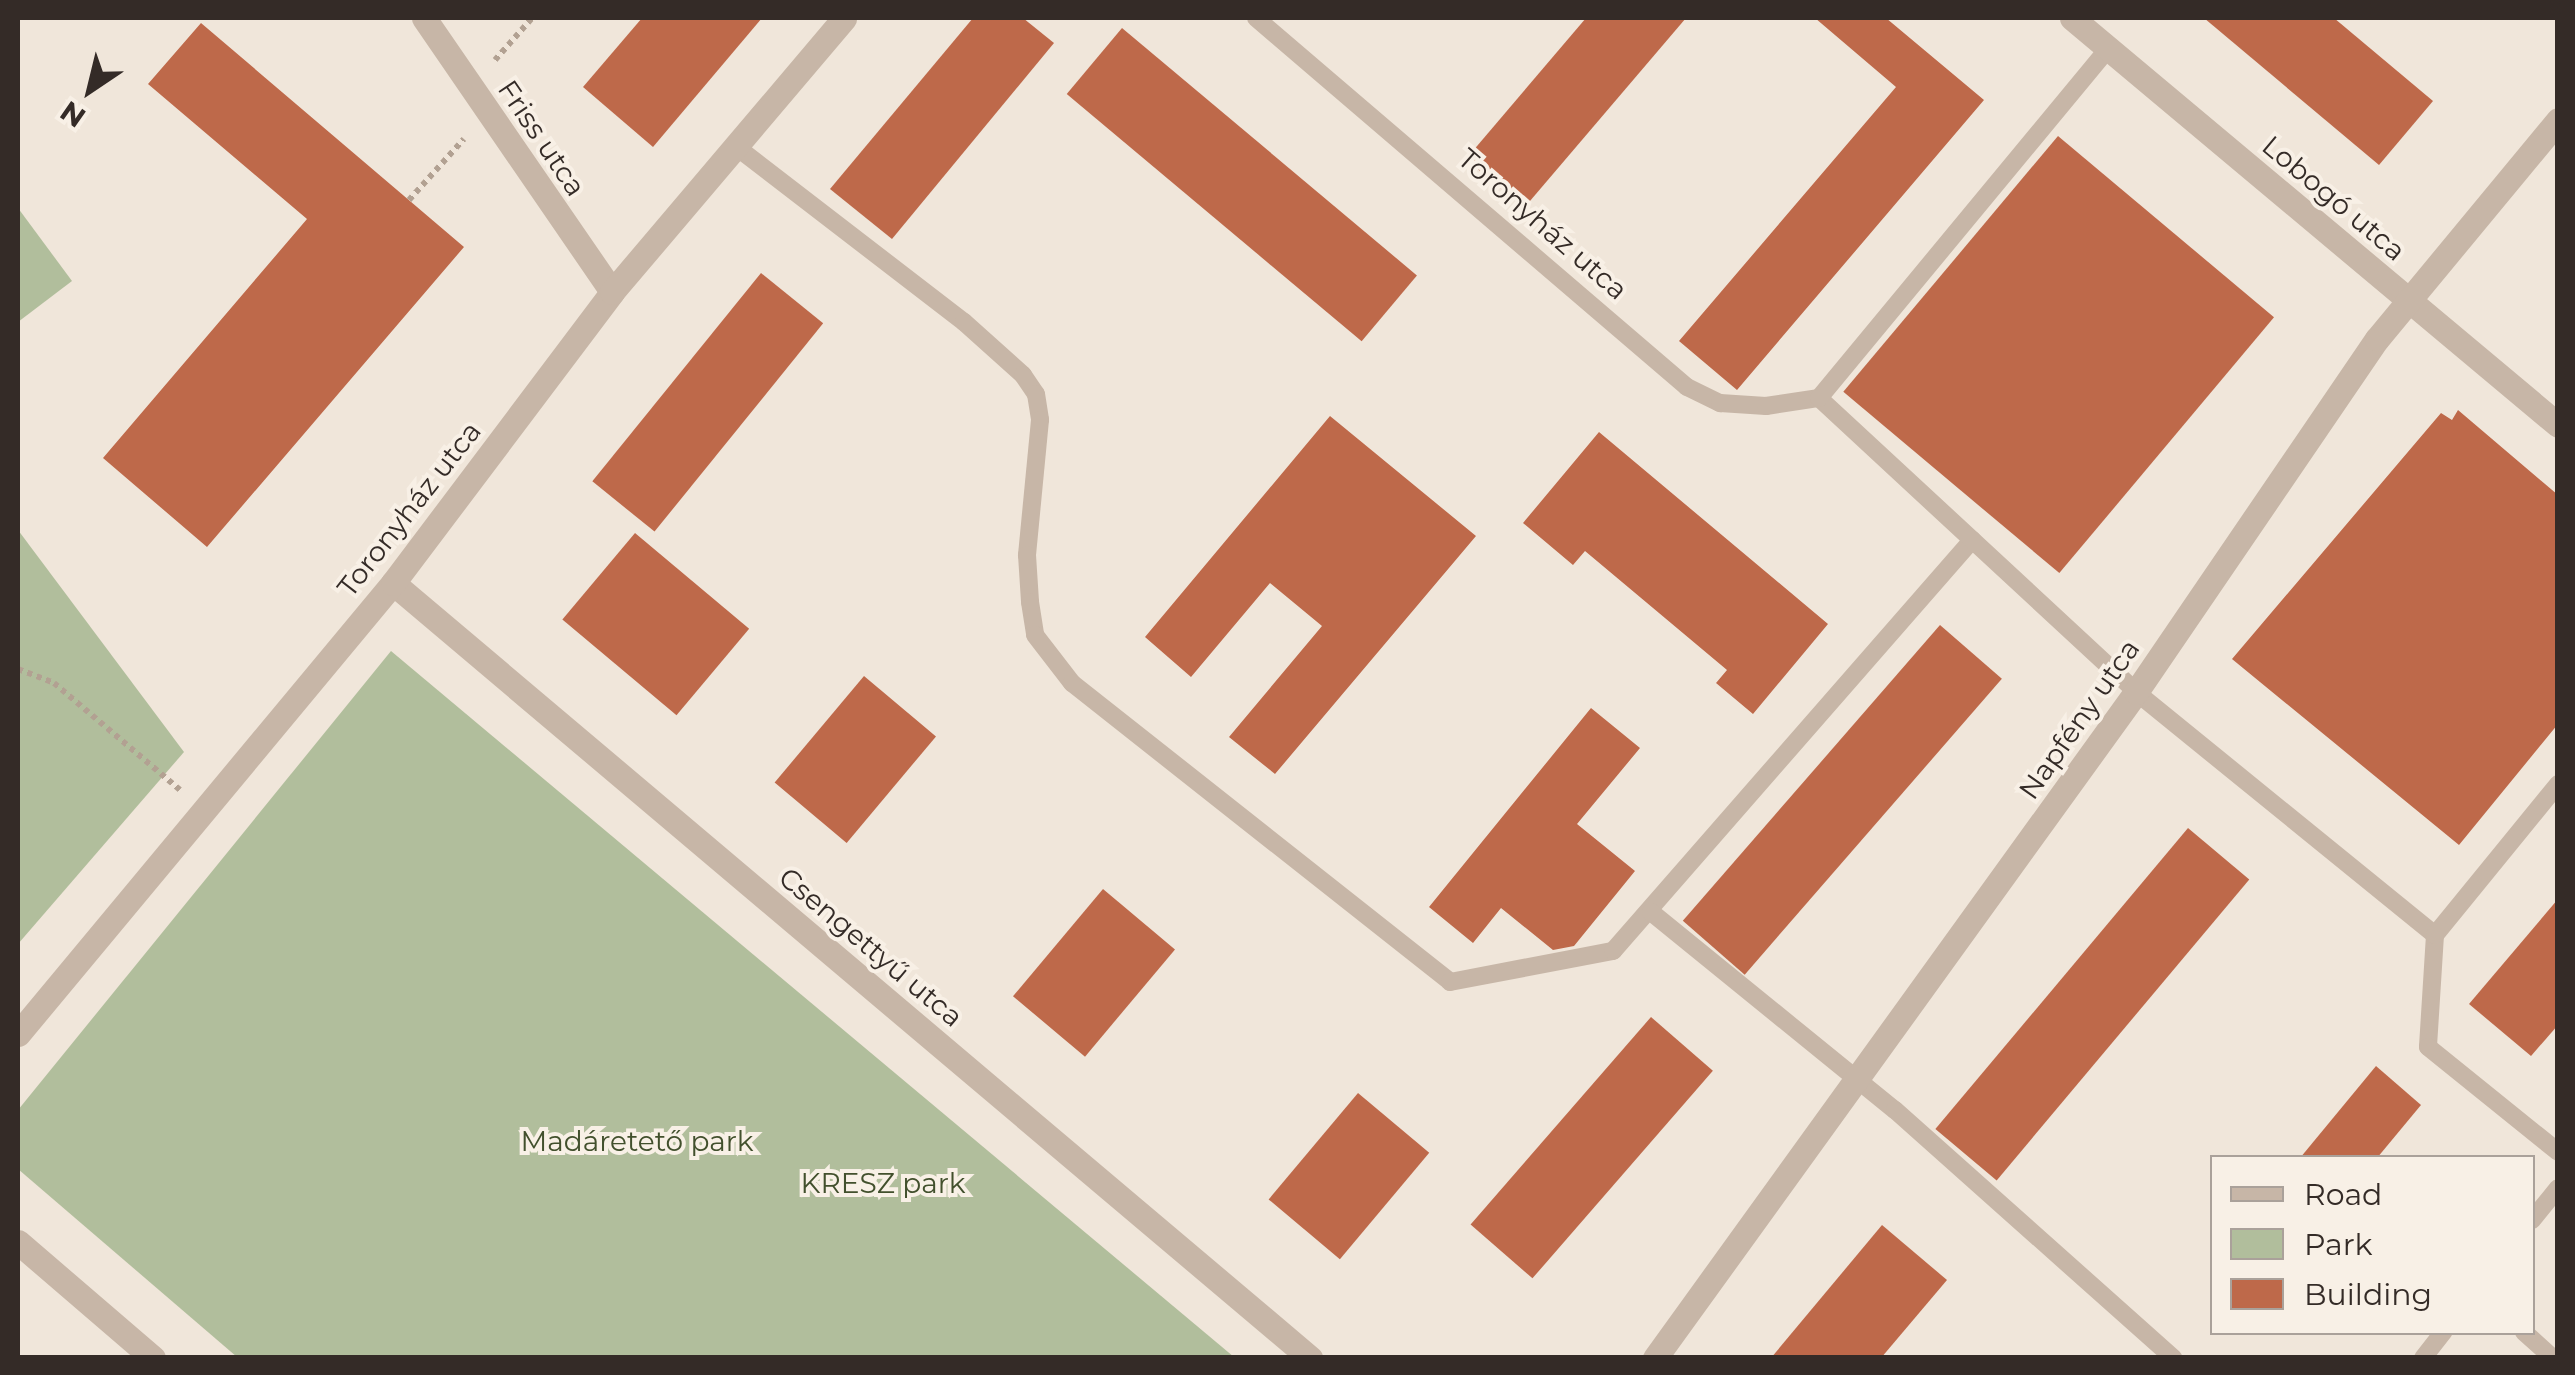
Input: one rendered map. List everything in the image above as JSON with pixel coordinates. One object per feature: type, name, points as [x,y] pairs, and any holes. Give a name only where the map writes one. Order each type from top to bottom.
[{"type":"street","name":"Friss utca","points":[[424,18],[612,292]]},
{"type":"street","name":"Toronyház utca","points":[[18,1034],[393,583],[612,292],[844,18]]},
{"type":"street","name":"Lobogó utca","points":[[2072,18],[2558,425]]},
{"type":"street","name":"Napfény utca","points":[[1655,1358],[2136,692],[2408,298],[2558,120]]},
{"type":"street","name":"Csengettyű utca","points":[[393,583],[1310,1358]]},
{"type":"street","points":[[18,1242],[153,1358]]},
{"type":"lane","name":"Toronyház utca","points":[[1256,18],[1687,387],[1720,404],[1766,406],[1819,398]]},
{"type":"lane","points":[[2109,48],[1819,398],[2136,692],[2435,935]]},
{"type":"lane","points":[[734,145],[964,322],[1023,376],[1036,394],[1040,420],[1027,555],[1030,602],[1035,635],[1072,683],[1450,982],[1613,951],[1652,912],[1972,540]]},
{"type":"lane","points":[[2558,784],[2435,935],[2428,1047],[2558,1152]]},
{"type":"lane","points":[[1652,912],[1857,1078],[2173,1358]]},
{"type":"lane","points":[[2535,1216],[2558,1188]]},
{"type":"lane","points":[[2423,1358],[2441,1335]]},
{"type":"lane","points":[[2527,1335],[2553,1358]]},
{"type":"path","points":[[470,86],[532,18]]},
{"type":"path","points":[[409,200],[488,112]]},
{"type":"path","points":[[18,669],[54,683],[204,810]]},
{"type":"green space","points":[[18,208],[72,281],[18,322]]},
{"type":"green space","points":[[18,530],[184,752],[18,944]]},
{"type":"green space","name":"Madáretető park","points":[[391,651],[1234,1357],[237,1357],[18,1169],[18,1110]]},
{"type":"building","points":[[642,18],[762,18],[653,147],[583,87]]},
{"type":"building","points":[[973,18],[1023,18],[1054,43],[892,239],[830,189]]},
{"type":"building","points":[[1586,18],[1686,18],[1524,208],[1466,159]]},
{"type":"building","points":[[1815,18],[1886,18],[1984,100],[1737,390],[1679,341],[1896,87]]},
{"type":"building","points":[[2204,18],[2334,18],[2433,101],[2379,165]]},
{"type":"building","points":[[201,23],[464,247],[207,547],[103,458],[307,219],[148,84]]},
{"type":"building","points":[[1122,28],[1417,275],[1362,341],[1067,94]]},
{"type":"building","points":[[2058,136],[2274,317],[2059,573],[1843,392]]},
{"type":"building","points":[[761,273],[823,323],[655,532],[592,481]]},
{"type":"building","points":[[2458,410],[2558,495],[2558,724],[2459,845],[2232,659],[2441,413],[2452,420]]},
{"type":"building","points":[[1330,416],[1476,536],[1275,774],[1229,737],[1322,626],[1270,583],[1191,677],[1145,637]]},
{"type":"building","points":[[1599,432],[1828,624],[1753,714],[1716,683],[1727,670],[1585,551],[1573,565],[1523,523]]},
{"type":"building","points":[[635,533],[749,629],[677,715],[562,620]]},
{"type":"building","points":[[1940,625],[2002,679],[1745,975],[1683,921]]},
{"type":"building","points":[[864,676],[936,736],[847,843],[775,782]]},
{"type":"building","points":[[1591,708],[1640,748],[1577,824],[1635,871],[1574,946],[1553,950],[1501,908],[1473,943],[1429,907]]},
{"type":"building","points":[[2188,828],[2249,879],[1997,1180],[1935,1129]]},
{"type":"building","points":[[1103,889],[1175,949],[1085,1057],[1013,996]]},
{"type":"building","points":[[2558,899],[2558,1025],[2531,1056],[2469,1004]]},
{"type":"building","points":[[1651,1017],[1713,1071],[1532,1278],[1471,1225]]},
{"type":"building","points":[[2376,1066],[2421,1105],[2379,1155],[2302,1155]]},
{"type":"building","points":[[1358,1093],[1429,1153],[1340,1259],[1269,1199]]},
{"type":"building","points":[[1882,1225],[1947,1280],[1881,1358],[1771,1358]]},
{"type":"park label","name":"KRESZ park","points":[[883,1183]]}]
